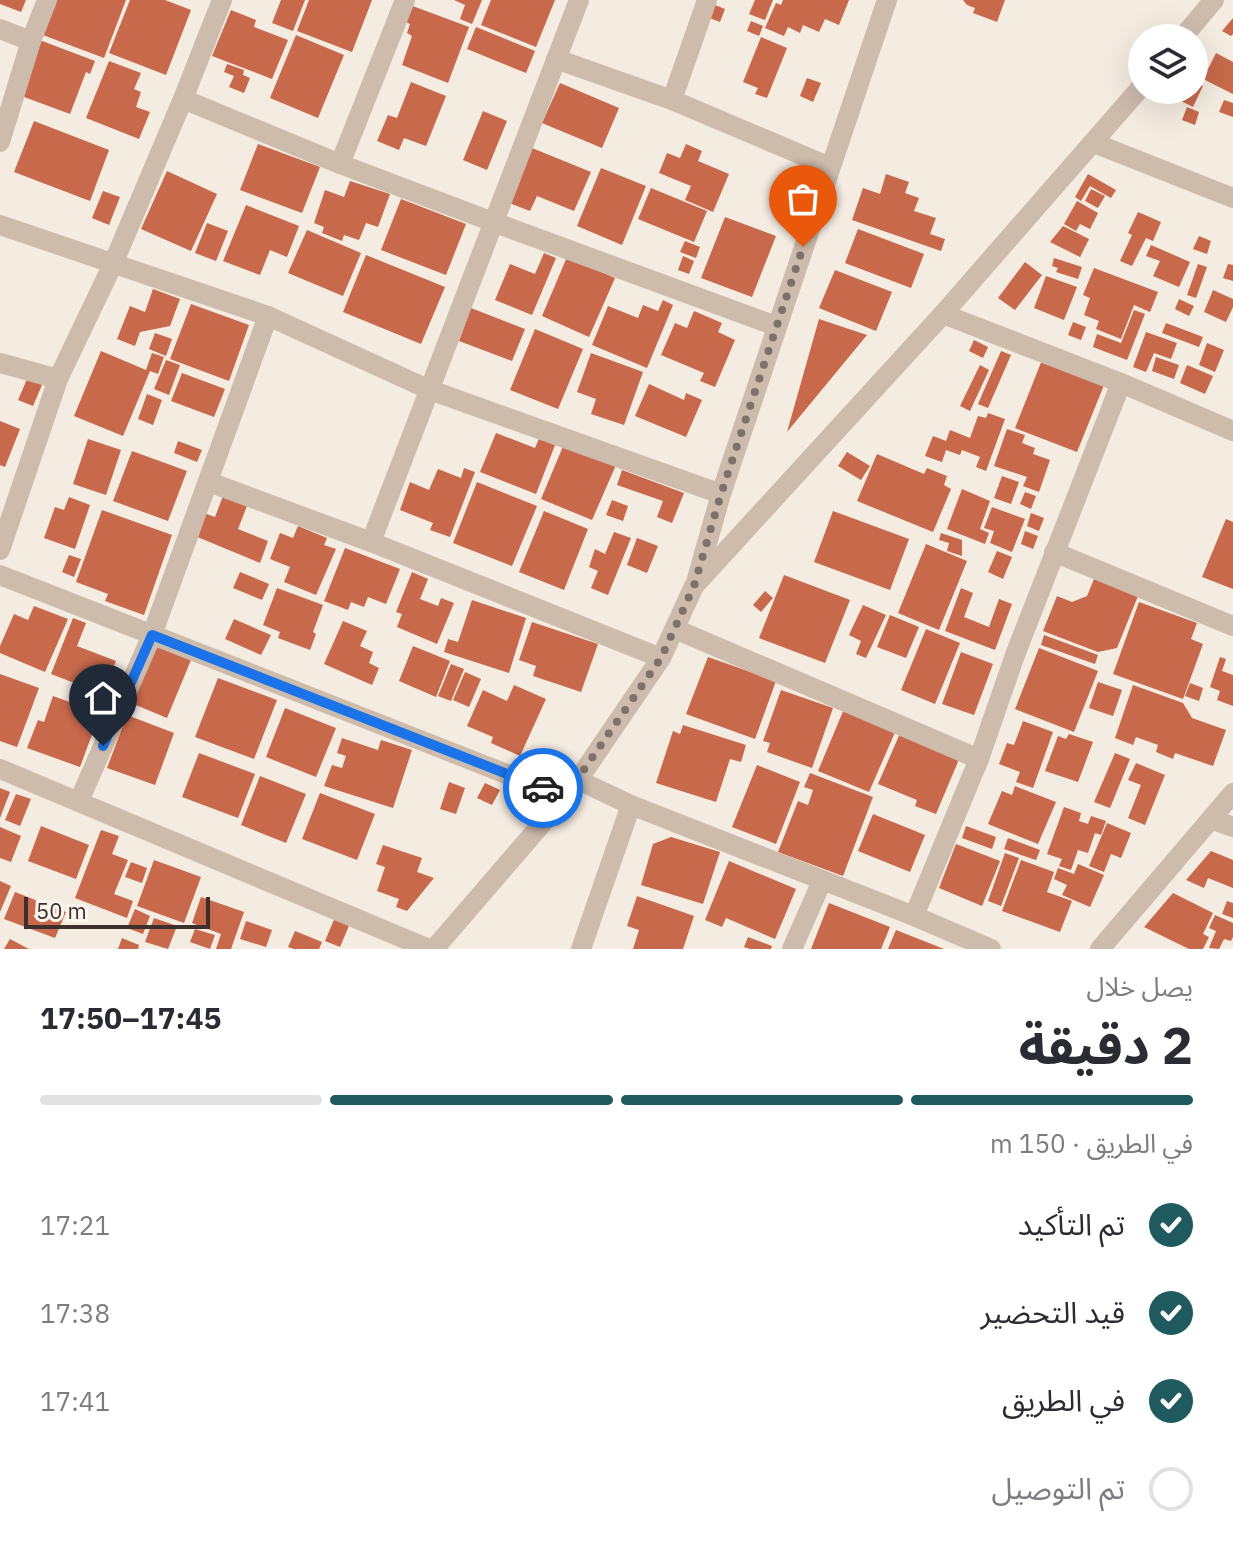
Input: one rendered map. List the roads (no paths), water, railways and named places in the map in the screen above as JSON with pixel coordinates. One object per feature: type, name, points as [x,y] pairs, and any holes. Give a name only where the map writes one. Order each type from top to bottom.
[{"type":"street","points":[[0,142],[47,0]]},
{"type":"street","points":[[0,550],[58,379],[113,264],[222,0]]},
{"type":"street","points":[[340,164],[405,0]]},
{"type":"street","points":[[371,542],[579,0]]},
{"type":"street","points":[[672,100],[707,0]]},
{"type":"street","points":[[0,769],[432,949],[578,780],[661,658],[675,629],[694,586],[776,326],[887,0]]},
{"type":"street","points":[[1194,24],[1214,0]]},
{"type":"street","points":[[0,29],[31,41]]},
{"type":"street","points":[[556,59],[672,100],[830,167]]},
{"type":"street","points":[[183,99],[340,164],[776,326]]},
{"type":"street","points":[[694,586],[943,314],[1128,103]]},
{"type":"street","points":[[1094,143],[1233,198]]},
{"type":"street","points":[[0,225],[268,316],[430,390],[721,494]]},
{"type":"street","points":[[943,314],[1121,383],[1233,431]]},
{"type":"street","points":[[79,801],[152,635],[268,316]]},
{"type":"street","points":[[0,363],[58,379]]},
{"type":"street","points":[[914,916],[979,759],[1015,655],[1121,383]]},
{"type":"street","points":[[209,482],[371,542],[661,658]]},
{"type":"street","points":[[1054,552],[1233,626]]},
{"type":"street","points":[[0,575],[565,797]]},
{"type":"street","points":[[675,629],[979,759]]},
{"type":"street","points":[[578,780],[631,805],[991,949]]},
{"type":"street","points":[[1100,949],[1233,793]]},
{"type":"street","points":[[581,949],[631,805]]},
{"type":"street","points":[[1211,819],[1233,827]]},
{"type":"street","points":[[792,949],[822,881]]}]
